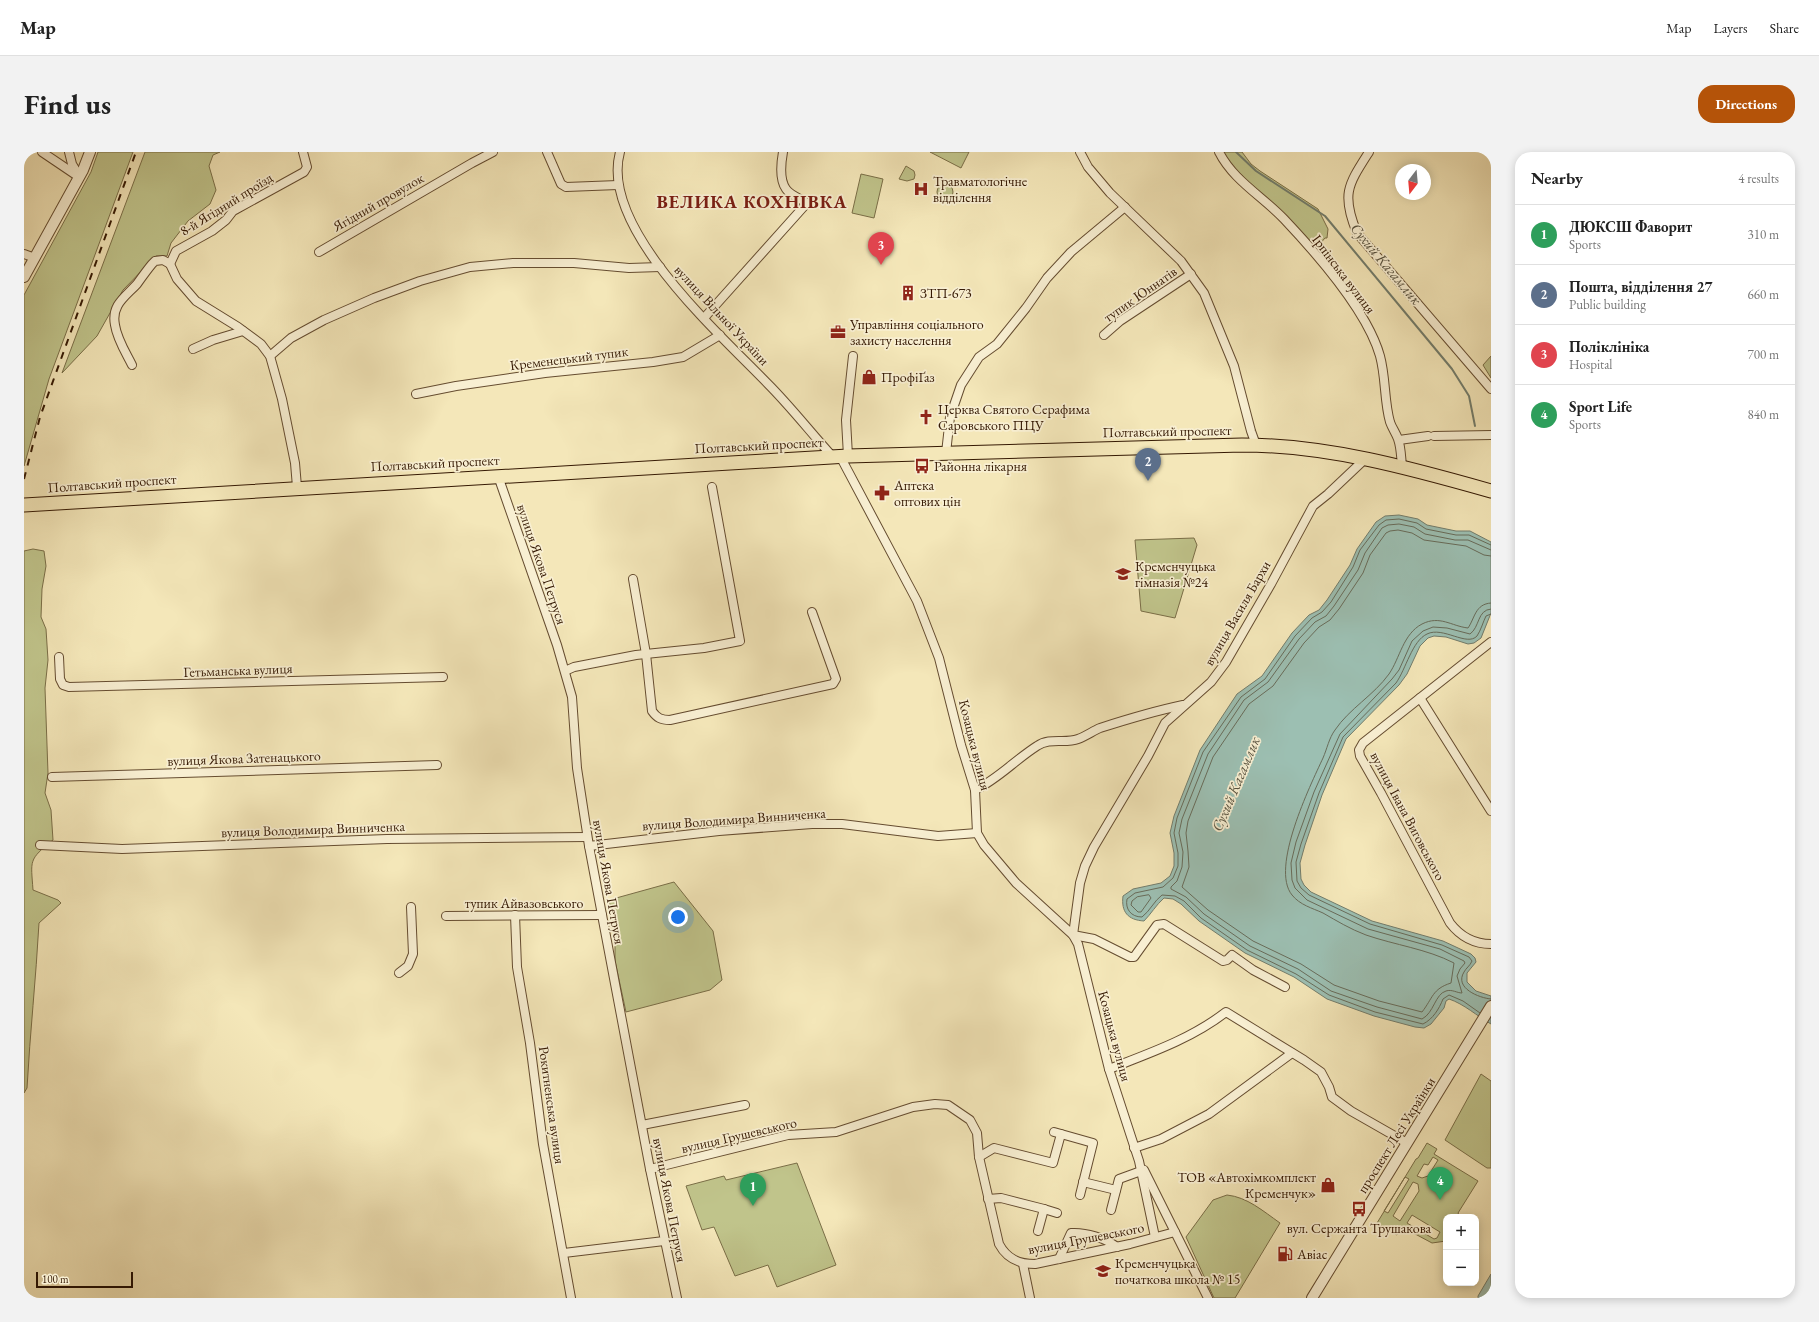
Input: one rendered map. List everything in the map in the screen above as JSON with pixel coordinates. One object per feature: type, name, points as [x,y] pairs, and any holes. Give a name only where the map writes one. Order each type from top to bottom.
[{"type":"highway","name":"Полтавський проспект","points":[[24,504],[840,456],[1256,445],[1300,448],[1402,466],[1491,491]]},
{"type":"street","points":[[42,152],[80,177]]},
{"type":"street","points":[[68,152],[72,164],[80,177]]},
{"type":"street","points":[[24,277],[80,177],[90,152]]},
{"type":"street","name":"8-й Ягідний проїзд","points":[[170,264],[176,251],[212,231],[226,220],[234,211],[304,172],[307,167],[303,152]]},
{"type":"street","name":"Ягідний провулок","points":[[319,252],[431,186],[494,152]]},
{"type":"street","points":[[547,152],[562,184],[566,187],[618,185]]},
{"type":"street","name":"вулиця Вільної України","points":[[620,152],[617,162],[618,185],[625,211],[660,267],[720,335],[840,456]]},
{"type":"street","points":[[704,318],[807,203],[786,190],[782,178],[781,162],[783,152]]},
{"type":"street","points":[[1080,152],[1092,172],[1110,193],[1181,261],[1204,293],[1234,366],[1256,445]]},
{"type":"street","name":"Ірпінська вулиця","points":[[1219,152],[1224,163],[1244,184],[1271,206],[1297,234],[1354,304],[1374,338],[1381,358],[1390,422],[1399,440],[1402,466]]},
{"type":"street","points":[[1369,152],[1348,189],[1349,214],[1357,233],[1491,389]]},
{"type":"street","points":[[946,453],[950,417],[961,385],[979,357],[997,344],[1047,278],[1071,252],[1125,207]]},
{"type":"street","points":[[24,254],[35,258]]},
{"type":"street","points":[[132,366],[115,325],[116,311],[125,294],[138,282],[152,264],[155,261],[163,260],[170,264],[177,279],[196,301],[261,344],[270,356],[282,400],[293,456],[297,487]]},
{"type":"street","points":[[270,356],[291,338],[324,320],[374,298],[420,281],[470,267],[512,263],[574,264],[630,268],[660,267]]},
{"type":"street","name":"тупик Юннатів","points":[[1104,335],[1120,321],[1191,274]]},
{"type":"street","points":[[193,349],[214,340],[243,331]]},
{"type":"street","name":"Кременецький тупик","points":[[416,394],[456,386],[545,373],[653,362],[683,357],[720,335]]},
{"type":"street","points":[[840,456],[846,420],[852,356]]},
{"type":"street","points":[[1399,440],[1431,436],[1491,435]]},
{"type":"street","name":"Козацька вулиця","points":[[840,456],[908,582],[929,629],[939,658],[961,745],[975,790],[977,833],[984,845],[1016,883],[1073,935],[1078,944],[1109,1069],[1134,1148],[1139,1161],[1208,1298]]},
{"type":"street","name":"вулиця Василя Бархи","points":[[1073,935],[1080,883],[1085,866],[1094,847],[1148,756],[1165,723],[1211,682],[1226,662],[1271,584],[1313,506],[1365,459]]},
{"type":"street","name":"вулиця Якова Петруся","points":[[498,476],[565,671],[572,697],[577,768],[587,837],[664,1241],[677,1298]]},
{"type":"street","points":[[565,671],[574,667],[646,654],[704,648],[740,640],[712,487]]},
{"type":"street","points":[[633,579],[646,654],[652,711],[656,717],[662,720],[833,684],[836,679],[812,612]]},
{"type":"street","name":"вулиця Івана Виговського","points":[[1491,642],[1363,743],[1359,750],[1360,756],[1450,923],[1472,941],[1491,944]]},
{"type":"street","name":"Гетьманська вулиця","points":[[59,657],[60,678],[63,685],[69,687],[443,677]]},
{"type":"street","points":[[1420,698],[1491,811]]},
{"type":"street","points":[[975,790],[988,784],[1037,746],[1048,741],[1078,739],[1098,729],[1154,711],[1184,705]]},
{"type":"street","name":"вулиця Якова Затенацького","points":[[52,777],[437,765]]},
{"type":"street","name":"вулиця Володимира Винниченка","points":[[589,846],[718,830],[812,824],[842,824],[938,836],[977,833]]},
{"type":"street","name":"вулиця Володимира Винниченка","points":[[40,845],[122,849],[387,839],[587,837]]},
{"type":"street","points":[[399,973],[408,966],[413,954],[411,907]]},
{"type":"street","name":"Рокитненська вулиця","points":[[515,915],[517,967],[530,1043],[543,1144],[571,1298]]},
{"type":"street","name":"тупик Айвазовського","points":[[446,916],[602,915]]},
{"type":"street","points":[[1073,935],[1094,940],[1130,957],[1134,957],[1157,925],[1164,924],[1223,961],[1227,960],[1231,955],[1234,955],[1253,970],[1285,987]]},
{"type":"street","name":"проспект Лесі Українки","points":[[1312,1298],[1491,1006]]},
{"type":"street","points":[[1109,1069],[1180,1040],[1208,1026],[1226,1012],[1321,1072],[1332,1097],[1351,1111],[1407,1143]]},
{"type":"street","points":[[1134,1148],[1161,1139],[1209,1114],[1292,1053]]},
{"type":"street","name":"вулиця Грушевського","points":[[650,1169],[788,1135],[836,1132],[920,1106],[935,1104],[948,1105],[970,1120],[977,1134],[978,1158]]},
{"type":"street","points":[[642,1125],[745,1105]]},
{"type":"street","points":[[1030,1298],[1023,1264],[1004,1253],[999,1244],[978,1158],[994,1148],[1053,1164],[1058,1133],[1093,1143],[1080,1195]]},
{"type":"street","name":"Козацька вулиця","points":[[1139,1161],[1155,1237]]},
{"type":"street","points":[[1111,1210],[1119,1179],[1141,1171]]},
{"type":"street","points":[[1083,1182],[1116,1190]]},
{"type":"street","points":[[988,1199],[1000,1198],[1057,1213]]},
{"type":"street","points":[[1038,1231],[1044,1209]]},
{"type":"street","points":[[1059,1259],[1071,1233],[1078,1232],[1096,1237],[1110,1242],[1117,1247]]},
{"type":"street","name":"вулиця Грушевського","points":[[1023,1264],[1035,1264],[1117,1247],[1175,1232]]},
{"type":"street","points":[[564,1254],[664,1241]]},
{"type":"green space","points":[[98,152],[133,152],[49,379],[24,466],[24,295],[91,172]]},
{"type":"green space","points":[[145,152],[220,152],[213,155],[209,166],[216,190],[210,204],[188,221],[171,243],[167,256],[156,256],[123,290],[97,336],[62,373]]},
{"type":"green space","points":[[930,152],[969,152],[961,168]]},
{"type":"green space","points":[[1222,152],[1242,152],[1251,164],[1260,171],[1318,209],[1328,229],[1327,238],[1325,238],[1319,245],[1306,242],[1228,162]]},
{"type":"green space","points":[[906,166],[914,171],[914,179],[907,181],[899,179]]},
{"type":"green space","points":[[861,174],[883,179],[874,218],[852,213]]},
{"type":"green space","points":[[945,184],[952,189],[953,192],[948,199],[945,200],[938,195],[937,192],[942,185]]},
{"type":"green space","points":[[1491,356],[1491,378],[1483,365]]},
{"type":"green space","points":[[1194,538],[1197,545],[1175,618],[1141,611],[1135,540]]},
{"type":"green space","points":[[33,549],[44,551],[46,566],[42,589],[41,617],[46,629],[48,660],[45,688],[48,773],[45,793],[51,810],[53,840],[39,852],[33,861],[33,890],[58,900],[61,903],[39,923],[27,1088],[24,1093],[24,551]]},
{"type":"green space","points":[[674,882],[713,931],[722,980],[710,990],[626,1012],[615,961],[615,933],[609,900]]},
{"type":"green space","points":[[1481,1074],[1491,1081],[1491,1168],[1487,1168],[1445,1140]]},
{"type":"green space","points":[[1427,1143],[1437,1149],[1434,1154],[1478,1181],[1458,1214],[1443,1214],[1443,1241],[1432,1243],[1404,1228],[1401,1229],[1397,1235],[1377,1223],[1384,1211],[1388,1213],[1409,1179],[1405,1177]],"holes":[[[1433,1157],[1438,1160],[1428,1176],[1422,1178],[1417,1176],[1424,1164],[1428,1165]],[[1413,1182],[1418,1184],[1419,1191],[1400,1221],[1393,1216]],[[1412,1215],[1440,1232],[1437,1238],[1434,1239],[1407,1223]]]},
{"type":"green space","points":[[797,1163],[836,1265],[777,1287],[768,1265],[735,1276],[714,1227],[702,1230],[686,1186],[724,1176],[726,1180]]},
{"type":"green space","points":[[1227,1195],[1234,1196],[1248,1202],[1261,1209],[1280,1223],[1235,1298],[1214,1298],[1186,1237],[1213,1200]]},
{"type":"water","points":[[1399,515],[1418,519],[1427,525],[1456,531],[1470,531],[1491,542],[1491,613],[1481,638],[1474,643],[1468,644],[1446,637],[1434,636],[1428,638],[1420,646],[1407,674],[1399,685],[1346,739],[1322,795],[1305,845],[1300,863],[1301,879],[1304,885],[1311,892],[1372,921],[1443,941],[1471,954],[1475,958],[1476,962],[1467,973],[1467,982],[1476,991],[1491,996],[1491,1024],[1455,1001],[1449,999],[1446,1001],[1444,1008],[1431,1024],[1424,1028],[1374,1016],[1327,999],[1294,977],[1245,953],[1199,921],[1181,904],[1173,899],[1164,898],[1144,921],[1130,917],[1123,907],[1123,896],[1133,889],[1161,883],[1170,876],[1174,866],[1174,853],[1170,833],[1174,816],[1200,750],[1237,694],[1262,676],[1292,633],[1309,615],[1319,610],[1350,565],[1357,549],[1376,522],[1385,516]]},
{"type":"water","points":[[1491,1274],[1491,1298],[1478,1298],[1478,1296]]},
{"type":"waterway","name":"Сухий Кагамлик","points":[[1236,152],[1256,171],[1325,216],[1452,369],[1469,396],[1475,426]]},
{"type":"railway","points":[[24,479],[40,417],[136,152]]},
{"type":"place","name":"Травматологічне відділення","points":[[921,189]]},
{"type":"place","name":"Поліклініка","points":[[881,265]]},
{"type":"place","name":"ЗТП-673","points":[[908,293]]},
{"type":"place","name":"Управління соціального захисту населення","points":[[838,332]]},
{"type":"place","name":"ПрофіҐаз","points":[[869,377]]},
{"type":"place","name":"Церква Святого Серафима Саровського ПЦУ","points":[[926,417]]},
{"type":"place","name":"Районна лікарня","points":[[922,466]]},
{"type":"place","name":"Пошта, відділення 27","points":[[1148,481]]},
{"type":"place","name":"Аптека оптових цін","points":[[882,493]]},
{"type":"place","name":"Кременчуцька гімназія №24","points":[[1123,574]]},
{"type":"place","name":"ТОВ «Автохімкомплект Кременчук»","points":[[1328,1185]]},
{"type":"place","name":"Sport Life","points":[[1440,1200]]},
{"type":"place","name":"ДЮКСШ Фаворит","points":[[753,1206]]},
{"type":"place","name":"вул. Сержанта Трушакова","points":[[1359,1209]]},
{"type":"place","name":"Авіас","points":[[1285,1254]]},
{"type":"place","name":"Кременчуцька початкова школа № 15","points":[[1103,1271]]},
{"type":"district","name":"ВЕЛИКА КОХНІВКА","points":[[752,202]]}]
